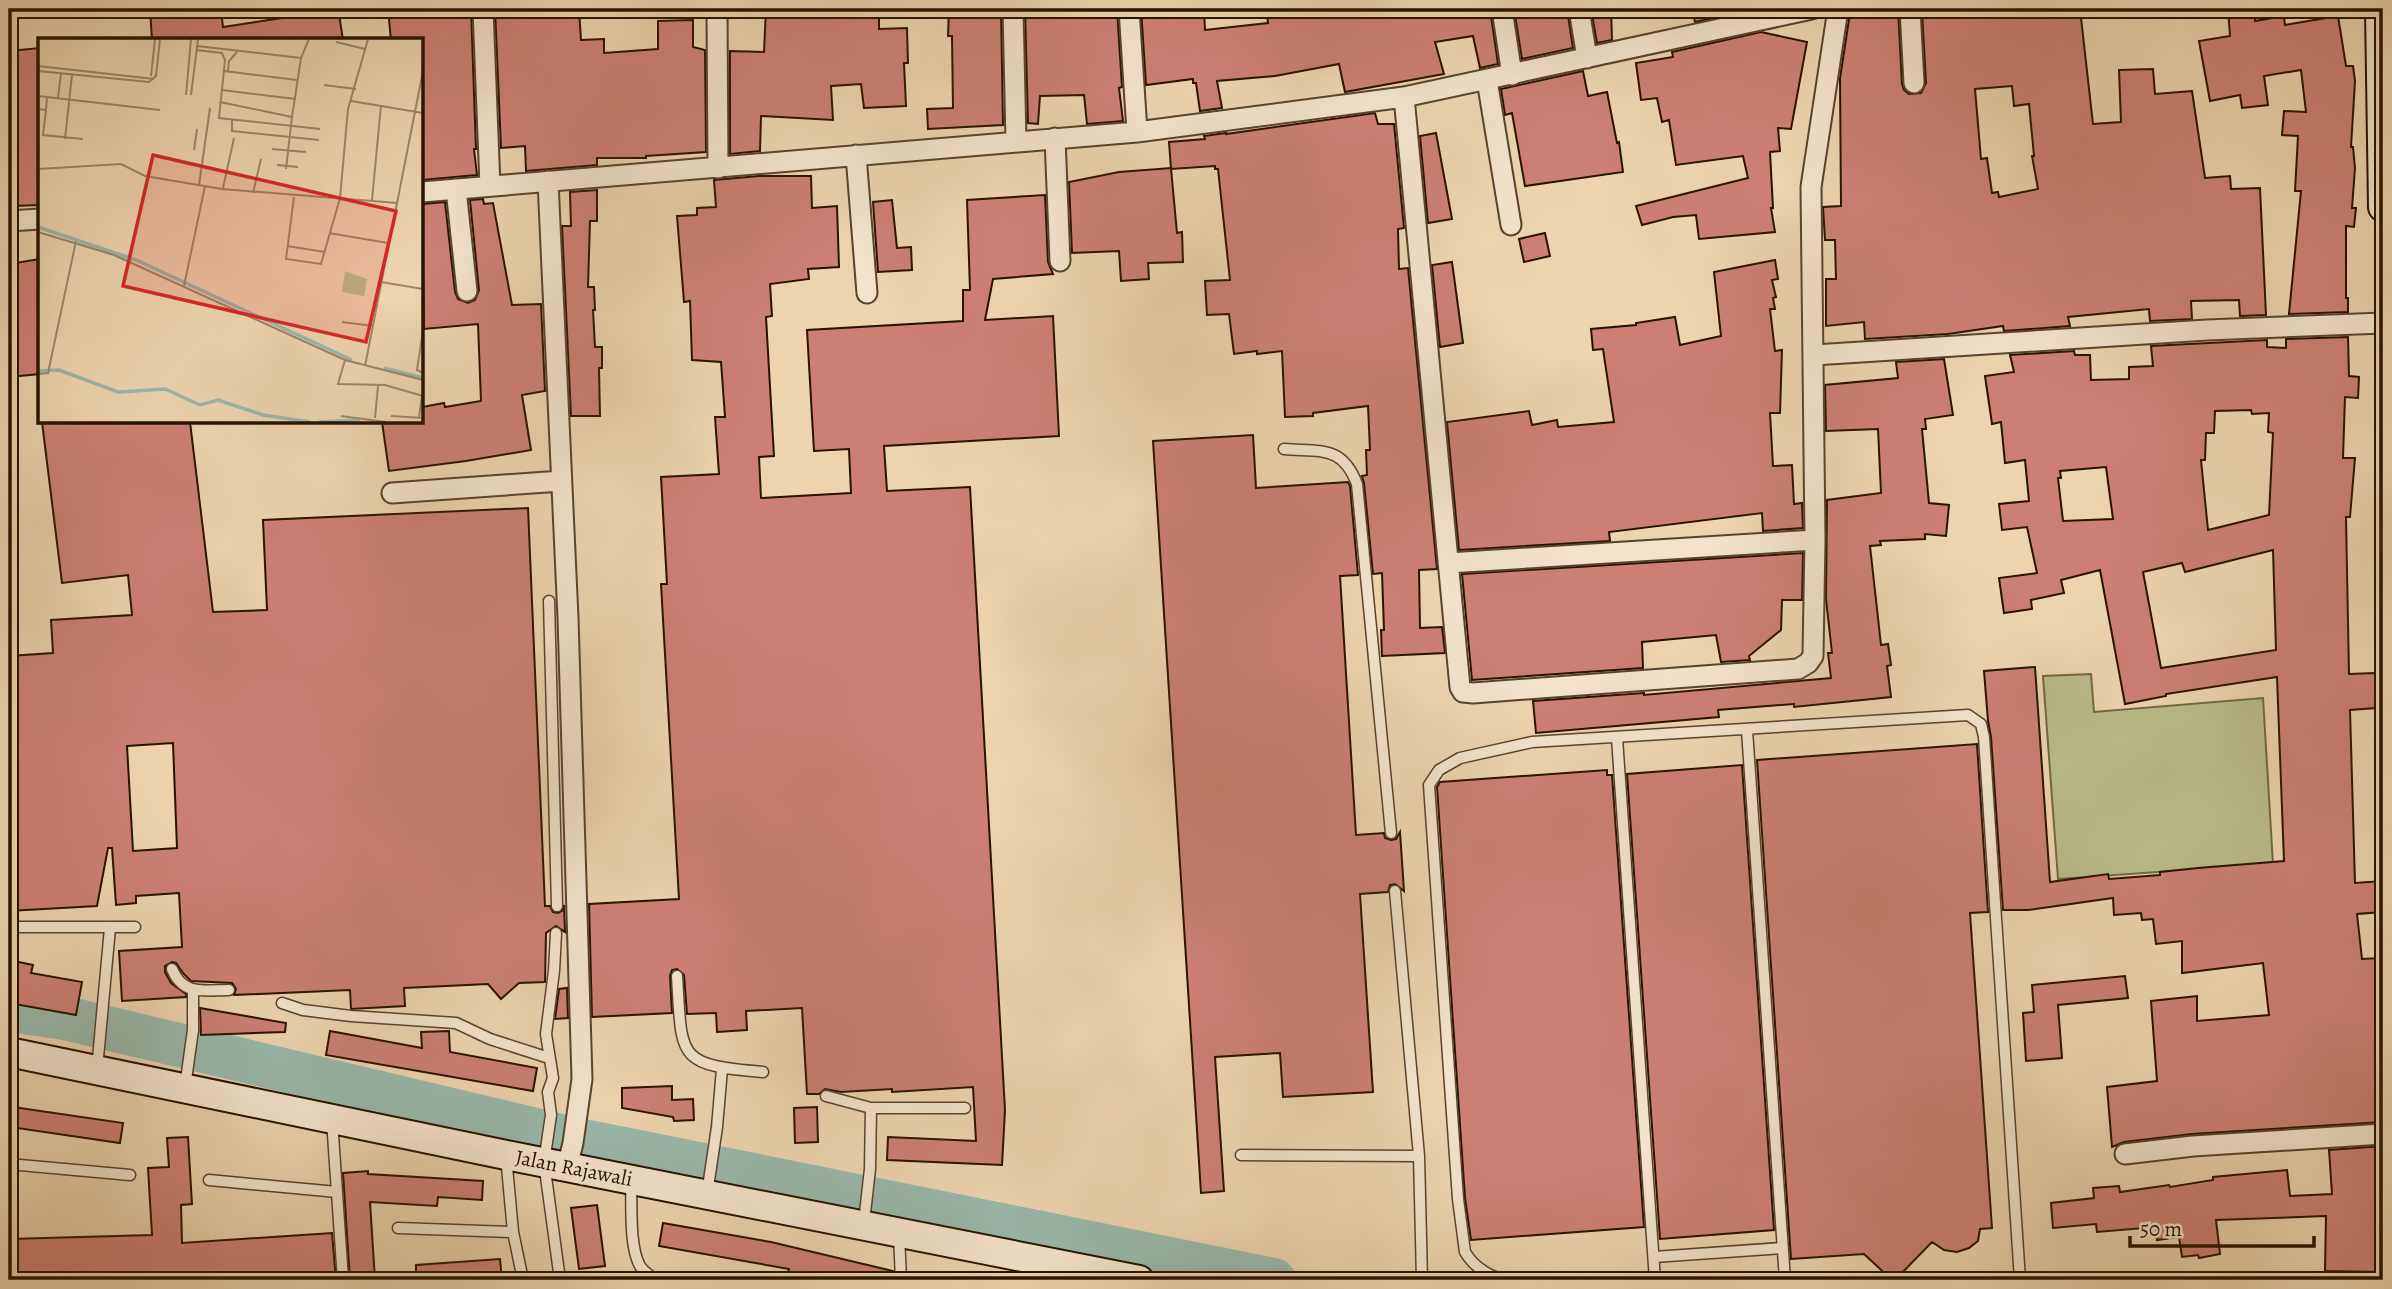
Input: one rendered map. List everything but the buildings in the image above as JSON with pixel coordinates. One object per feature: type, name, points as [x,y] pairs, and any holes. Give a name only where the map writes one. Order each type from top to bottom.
[{"type":"street","points":[[483,9],[490,186]]},
{"type":"street","points":[[717,9],[718,168]]},
{"type":"street","points":[[1013,9],[1016,141]]},
{"type":"street","points":[[1129,9],[1137,132]]},
{"type":"street","points":[[1502,9],[1512,75]]},
{"type":"street","points":[[1579,9],[1587,58]]},
{"type":"street","points":[[424,192],[1137,132],[1404,97],[1812,9]]},
{"type":"street","points":[[1404,97],[1457,681],[1463,692],[1798,669],[1813,656],[1815,540],[1811,187],[1838,9]]},
{"type":"street","points":[[1910,9],[1914,83]]},
{"type":"street","points":[[2380,9],[2383,207]]},
{"type":"street","points":[[1487,80],[1511,225]]},
{"type":"street","points":[[1055,138],[1059,261]]},
{"type":"street","points":[[856,155],[867,293]]},
{"type":"street","points":[[548,181],[569,632],[582,1065],[578,1105],[561,1158]]},
{"type":"street","points":[[456,189],[467,291]]},
{"type":"street","points":[[9,220],[38,219]]},
{"type":"street","points":[[1814,355],[2207,330],[2383,323]]},
{"type":"street","points":[[391,493],[561,481]]},
{"type":"street","points":[[1448,563],[1815,540]]},
{"type":"street","name":"Jalan Rajawali","points":[[9,1052],[97,1061],[186,1075],[332,1118],[506,1155],[561,1158],[631,1179],[709,1185],[865,1212],[899,1234],[1139,1280]]},
{"type":"street","points":[[2125,1154],[2248,1142],[2383,1134]]},
{"type":"lane","points":[[1284,449],[1334,454],[1347,463],[1357,484],[1391,833]]},
{"type":"lane","points":[[549,601],[556,906]]},
{"type":"lane","points":[[1509,1280],[1490,1276],[1468,1258],[1465,1252],[1458,1199],[1429,785],[1439,770],[1460,758],[1532,742],[1968,715],[1981,724],[1984,737],[2020,1280]]},
{"type":"lane","points":[[1747,730],[1785,1280]]},
{"type":"lane","points":[[1617,738],[1655,1280]]},
{"type":"lane","points":[[1395,891],[1419,1156],[1422,1280]]},
{"type":"lane","points":[[9,927],[135,927]]},
{"type":"lane","points":[[97,1061],[110,928]]},
{"type":"lane","points":[[556,933],[546,1034],[553,1078],[548,1092],[550,1135],[561,1158],[560,1280]]},
{"type":"lane","points":[[172,969],[176,981],[193,990],[229,990]]},
{"type":"lane","points":[[677,976],[680,1033],[693,1058],[722,1069],[763,1072]]},
{"type":"lane","points":[[186,1075],[193,1030],[193,990]]},
{"type":"lane","points":[[282,1003],[303,1010],[351,1016],[456,1023],[501,1044],[549,1058]]},
{"type":"lane","points":[[709,1185],[722,1069]]},
{"type":"lane","points":[[826,1096],[871,1108],[965,1108]]},
{"type":"lane","points":[[865,1212],[870,1169],[871,1108]]},
{"type":"lane","points":[[332,1118],[343,1280]]},
{"type":"lane","points":[[506,1155],[513,1232],[523,1280]]},
{"type":"lane","points":[[1241,1155],[1419,1156]]},
{"type":"lane","points":[[9,1164],[130,1175]]},
{"type":"lane","points":[[631,1179],[633,1234],[638,1263],[645,1273],[657,1280]]},
{"type":"lane","points":[[209,1180],[337,1192]]},
{"type":"lane","points":[[398,1228],[513,1232]]},
{"type":"lane","points":[[899,1234],[901,1280]]},
{"type":"lane","points":[[1654,1257],[1783,1248]]},
{"type":"green space","points":[[2091,674],[2094,712],[2263,698],[2273,864],[2058,879],[2043,676]]},
{"type":"waterway","points":[[9,1010],[65,1018],[569,1138],[1274,1280]]}]
